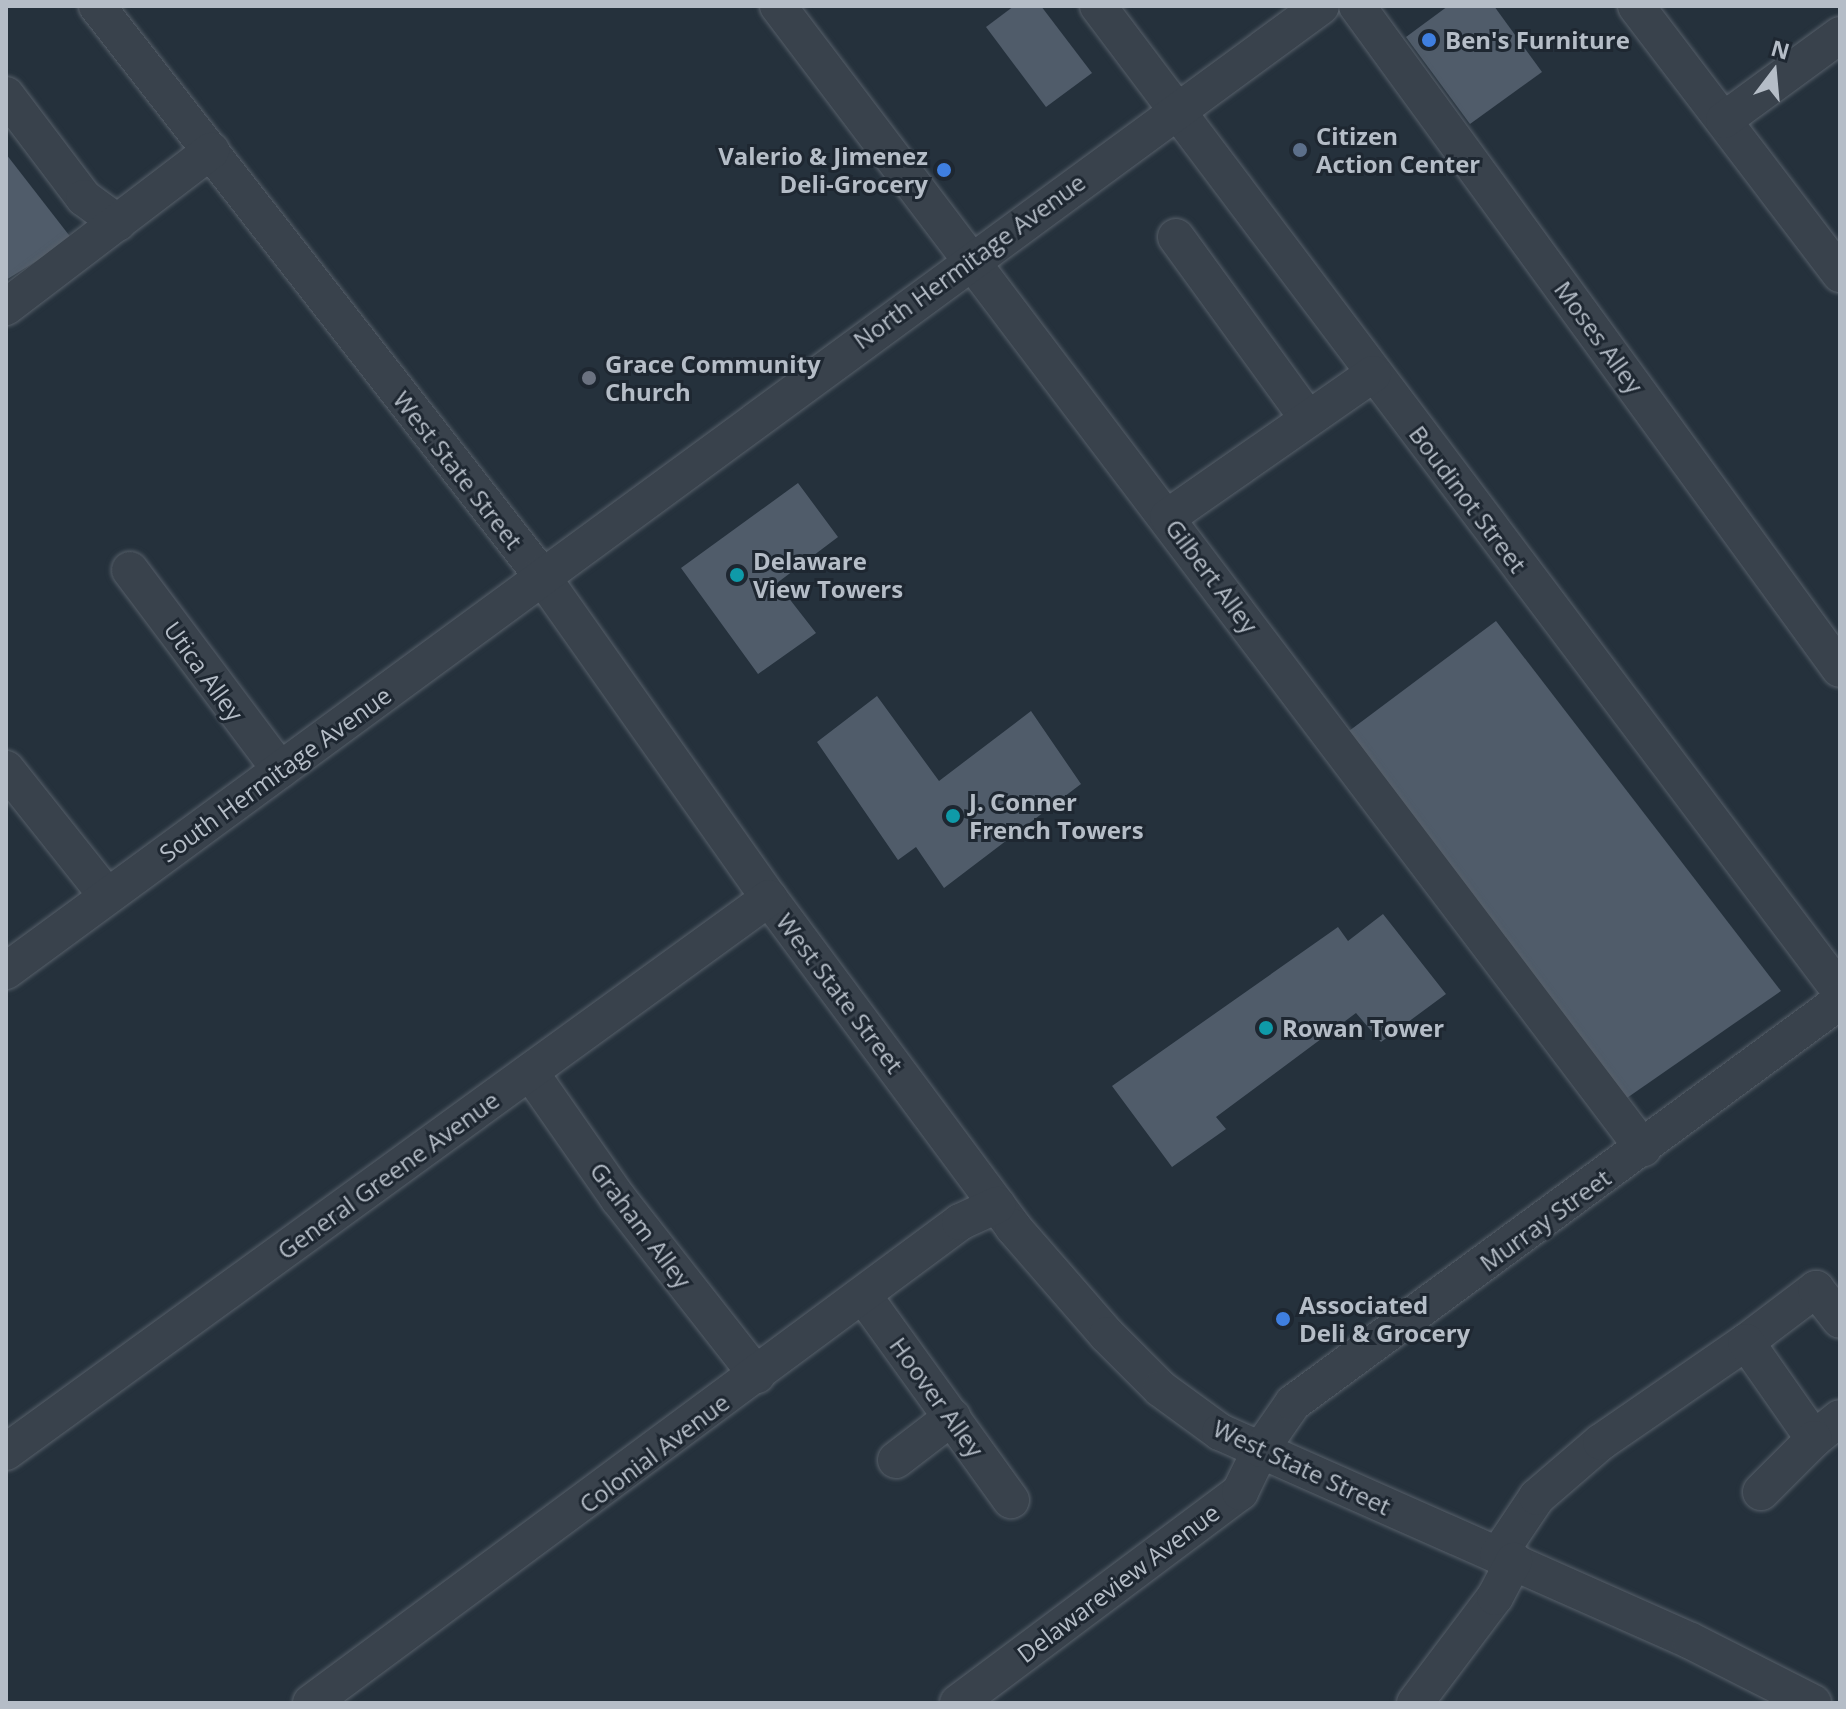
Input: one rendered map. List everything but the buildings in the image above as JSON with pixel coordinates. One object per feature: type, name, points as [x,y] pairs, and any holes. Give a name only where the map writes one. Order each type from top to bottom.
[{"type":"street","name":"West State Street","points":[[97,6],[541,575],[769,898],[997,1205],[1107,1335],[1161,1389],[1220,1432],[1506,1558],[1813,1703]]},
{"type":"street","name":"Gilbert Alley","points":[[778,6],[1643,1148]]},
{"type":"street","name":"Boudinot Street","points":[[1098,6],[1840,991]]},
{"type":"street","name":"North Hermitage Avenue","points":[[541,575],[1321,6]]},
{"type":"street","name":"Moses Alley","points":[[1357,6],[1840,669]]},
{"type":"street","points":[[1636,6],[1840,274]]},
{"type":"street","points":[[1724,120],[1840,35]]},
{"type":"street","points":[[6,95],[84,198],[118,223]]},
{"type":"street","points":[[6,307],[211,151]]},
{"type":"street","points":[[1176,237],[1307,417]]},
{"type":"street","points":[[1168,517],[1307,417],[1373,374]]},
{"type":"street","name":"Utica Alley","points":[[130,570],[280,770]]},
{"type":"street","name":"South Hermitage Avenue","points":[[6,971],[541,575]]},
{"type":"street","points":[[6,769],[107,896]]},
{"type":"street","name":"General Greene Avenue","points":[[6,1452],[769,898]]},
{"type":"street","name":"Murray Street","points":[[1261,1449],[1293,1403],[1840,1001]]},
{"type":"street","name":"Graham Alley","points":[[530,1072],[618,1198],[757,1375]]},
{"type":"street","name":"Colonial Avenue","points":[[311,1703],[960,1222],[997,1205]]},
{"type":"street","points":[[1415,1703],[1495,1597],[1506,1558],[1537,1497],[1601,1442],[1746,1342],[1816,1289],[1840,1320]]},
{"type":"street","name":"Hoover Alley","points":[[863,1295],[1011,1500]]},
{"type":"street","points":[[1746,1342],[1831,1429],[1761,1492]]},
{"type":"street","points":[[896,1460],[952,1417]]},
{"type":"street","name":"Delawareview Avenue","points":[[958,1703],[1240,1492],[1261,1449]]},
{"type":"place","name":"Ben's Furniture","points":[[1429,40]]},
{"type":"place","name":"Citizen Action Center","points":[[1300,150]]},
{"type":"place","name":"Valerio & Jimenez Deli-Grocery","points":[[944,170]]},
{"type":"place","name":"Grace Community Church","points":[[589,378]]},
{"type":"place","name":"Delaware View Towers","points":[[737,575]]},
{"type":"place","name":"J. Conner French Towers","points":[[953,816]]},
{"type":"place","name":"Rowan Tower","points":[[1266,1028]]},
{"type":"place","name":"Associated Deli & Grocery","points":[[1283,1319]]}]
